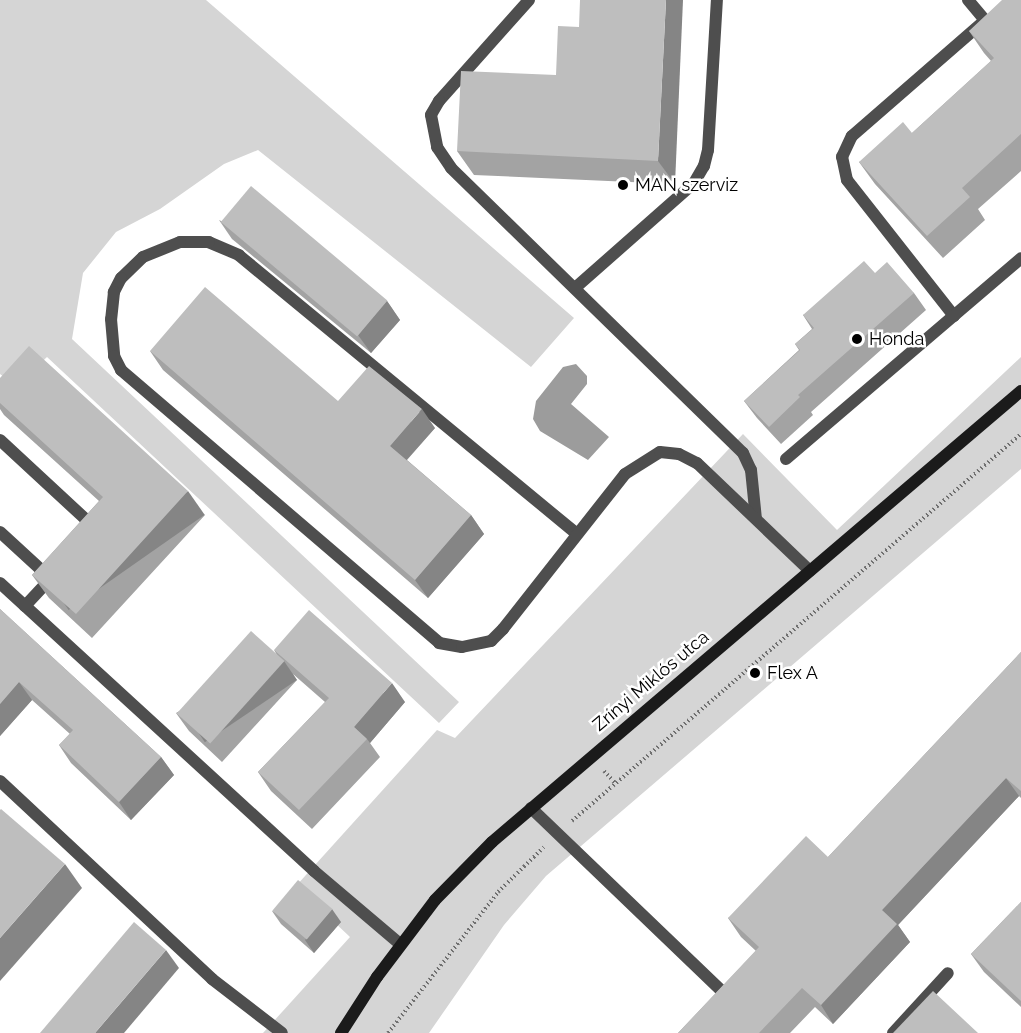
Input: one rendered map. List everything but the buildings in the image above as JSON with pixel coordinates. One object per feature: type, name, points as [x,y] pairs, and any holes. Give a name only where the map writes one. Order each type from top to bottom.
[{"type":"main road","name":"Zrínyi Miklós utca","points":[[341,1033],[400,944],[435,900],[531,808],[1021,391]]},
{"type":"lane","points":[[529,0],[439,101],[431,115],[437,147],[451,168],[743,453],[751,470],[756,519]]},
{"type":"lane","points":[[574,288],[694,183],[704,166],[708,150],[717,0]]},
{"type":"lane","points":[[954,316],[847,180],[842,157],[852,136],[989,17],[968,0]]},
{"type":"lane","points":[[577,534],[239,255],[209,242],[174,243],[143,256],[121,278],[114,292],[111,319],[114,356],[121,370],[439,643],[462,647],[491,641],[577,534],[625,474],[660,452],[690,458],[810,571]]},
{"type":"lane","points":[[786,459],[1021,258]]},
{"type":"lane","points":[[0,440],[98,530],[90,538]]},
{"type":"lane","points":[[0,532],[50,579]]},
{"type":"lane","points":[[25,606],[66,563]]},
{"type":"lane","points":[[0,583],[314,871],[400,944]]},
{"type":"lane","points":[[0,781],[212,979],[278,1032]]},
{"type":"lane","points":[[531,808],[559,832],[724,993]]},
{"type":"lane","points":[[893,1033],[948,973]]},
{"type":"path","points":[[388,1033],[498,892],[559,832],[1021,434]]},
{"type":"shaded area","points":[[0,0],[206,0],[574,318],[531,367],[258,150],[224,164],[160,209],[116,232],[83,273],[72,339],[459,702],[439,723],[47,357],[16,387],[0,374]]},
{"type":"shaded area","points":[[1021,357],[1021,469],[546,876],[504,925],[429,1033],[263,1033],[350,937],[296,886],[437,730],[455,738],[743,434],[837,530]]},
{"type":"shaded area","points":[[576,364],[587,376],[587,384],[571,404],[609,437],[588,460],[540,431],[533,419],[536,401],[563,367]]},
{"type":"place","name":"MAN szerviz","points":[[623,185]]},
{"type":"place","name":"Honda","points":[[857,339]]},
{"type":"place","name":"Flex A","points":[[755,673]]}]
